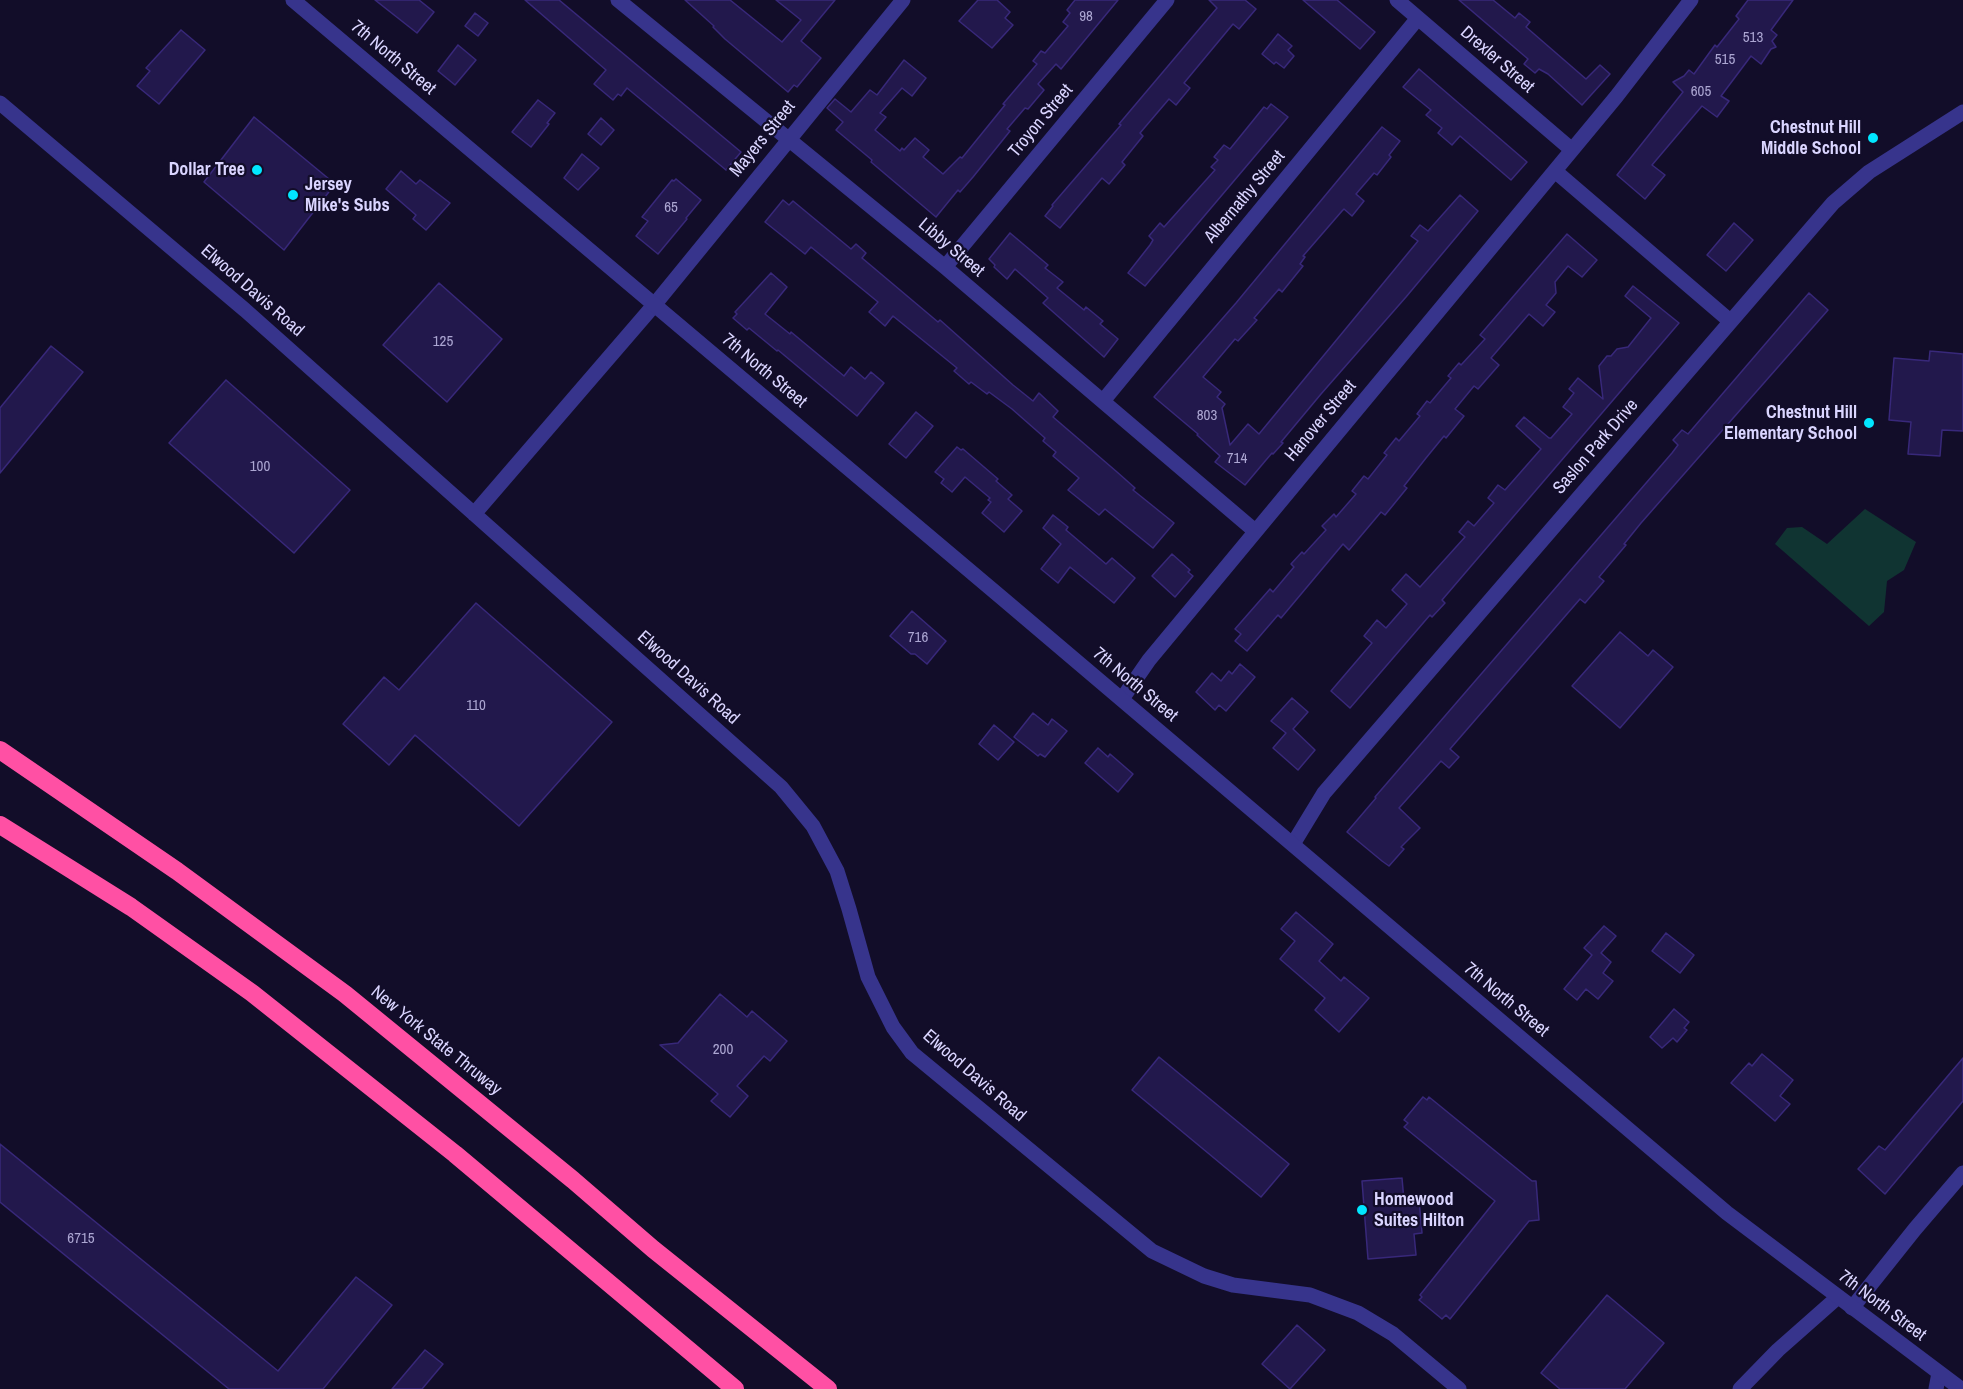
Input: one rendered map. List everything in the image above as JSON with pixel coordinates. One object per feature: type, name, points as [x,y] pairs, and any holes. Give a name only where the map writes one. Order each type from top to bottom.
[{"type":"highway","name":"New York State Thruway","points":[[0,750],[177,871],[345,994],[564,1172],[653,1249],[828,1389]]},
{"type":"highway","points":[[0,825],[131,907],[252,993],[455,1154],[735,1389]]},
{"type":"street","name":"7th North Street","points":[[293,0],[1727,1213],[1961,1389]]},
{"type":"street","name":"Libby Street","points":[[618,0],[635,5],[788,140],[945,267],[1255,531]]},
{"type":"street","name":"Mayers Street","points":[[655,304],[903,0]]},
{"type":"street","name":"Troyon Street","points":[[945,267],[1167,0]]},
{"type":"street","name":"Drexler Street","points":[[1397,0],[1572,150]]},
{"type":"street","points":[[1572,150],[1691,0]]},
{"type":"street","name":"Albernathy Street","points":[[1103,401],[1418,18]]},
{"type":"street","name":"Elwood Davis Road","points":[[0,103],[245,310],[781,787],[813,826],[837,871],[868,978],[893,1027],[912,1053],[1152,1251],[1204,1276],[1233,1286],[1311,1295],[1358,1313],[1393,1334],[1459,1389]]},
{"type":"street","name":"Saslon Park Drive","points":[[1293,844],[1331,784],[1833,203],[1869,172],[1963,112]]},
{"type":"street","name":"Hanover Street","points":[[1122,699],[1149,660],[1572,150]]},
{"type":"street","points":[[1555,171],[1730,321]]},
{"type":"street","points":[[474,514],[655,304]]},
{"type":"street","points":[[1852,1308],[1963,1173]]},
{"type":"street","points":[[1740,1389],[1778,1350],[1838,1297]]},
{"type":"street","points":[[1936,1389],[1939,1373]]},
{"type":"green space","points":[[1865,509],[1916,542],[1904,570],[1887,581],[1884,612],[1869,626],[1775,544],[1787,528],[1802,527],[1827,544]]},
{"type":"building","points":[[375,0],[419,0],[434,12],[417,33]]},
{"type":"building","points":[[525,0],[559,0],[741,152],[726,170],[627,88],[621,96],[618,94],[613,100],[594,84],[606,70]]},
{"type":"building","points":[[685,0],[730,0],[782,42],[801,20],[776,0],[835,0],[801,41],[821,58],[797,87],[794,85],[788,92],[725,39]]},
{"type":"building","points":[[978,0],[997,0],[1010,12],[1005,18],[1013,25],[992,48],[959,21]]},
{"type":"building","points":[[1075,0],[1118,0],[1061,69],[1056,64],[1038,84],[1044,90],[1007,129],[1010,131],[973,177],[960,192],[958,190],[936,217],[836,130],[843,122],[827,108],[835,99],[851,112],[870,90],[877,95],[904,60],[926,78],[912,96],[902,88],[880,113],[886,117],[875,130],[900,151],[902,148],[904,150],[915,138],[929,150],[923,157],[943,174],[960,157],[962,158],[1005,105],[1003,104],[1037,64],[1033,61],[1041,51],[1045,53],[1068,26],[1063,22],[1070,13],[1067,10]]},
{"type":"building","points":[[1209,0],[1245,0],[1256,9],[1239,29],[1233,24],[1184,83],[1190,88],[1176,105],[1169,99],[1140,133],[1143,136],[1122,162],[1125,165],[1109,184],[1102,178],[1060,228],[1045,216],[1052,205],[1217,8]]},
{"type":"building","points":[[1303,0],[1337,0],[1375,32],[1360,49]]},
{"type":"building","points":[[1459,0],[1493,0],[1515,18],[1519,13],[1530,22],[1526,27],[1586,79],[1600,65],[1610,74],[1582,105],[1548,74],[1539,69],[1535,73],[1524,64],[1528,59]]},
{"type":"building","points":[[1748,0],[1793,0],[1771,30],[1777,35],[1772,41],[1776,47],[1771,49],[1761,64],[1751,56],[1721,96],[1729,101],[1717,117],[1702,106],[1652,165],[1665,175],[1645,199],[1617,175],[1683,92],[1673,82],[1689,70],[1694,74],[1715,45],[1717,47],[1739,19],[1736,16]]},
{"type":"building","points":[[475,13],[488,23],[478,36],[465,26]]},
{"type":"building","points":[[181,30],[205,50],[159,104],[137,86],[150,71],[146,68]]},
{"type":"building","points":[[1278,34],[1292,46],[1288,50],[1294,56],[1284,68],[1276,62],[1274,64],[1262,54]]},
{"type":"building","points":[[458,45],[476,60],[455,85],[438,71]]},
{"type":"building","points":[[1419,69],[1527,162],[1511,180],[1460,136],[1452,145],[1438,133],[1442,128],[1426,115],[1431,110],[1403,87]]},
{"type":"building","points":[[538,100],[555,113],[531,147],[512,132]]},
{"type":"building","points":[[1271,104],[1288,117],[1145,286],[1128,273],[1153,240],[1149,236],[1160,223],[1164,227],[1215,170],[1211,167],[1218,160],[1214,157],[1224,145],[1230,149],[1264,107],[1267,109]]},
{"type":"building","points":[[254,117],[335,184],[284,250],[204,182]]},
{"type":"building","points":[[601,118],[614,130],[601,145],[588,134]]},
{"type":"building","points":[[1382,127],[1400,141],[1377,175],[1374,173],[1356,194],[1364,201],[1352,216],[1344,209],[1342,211],[1303,256],[1305,257],[1300,264],[1303,266],[1282,292],[1279,289],[1254,318],[1257,320],[1238,341],[1235,339],[1203,377],[1221,392],[1217,397],[1225,404],[1222,408],[1230,445],[1248,424],[1259,434],[1418,241],[1411,236],[1420,225],[1428,231],[1460,195],[1478,211],[1245,485],[1215,462],[1220,456],[1154,397],[1236,303]]},
{"type":"building","points":[[582,154],[599,168],[578,190],[564,178]]},
{"type":"building","points":[[401,171],[416,184],[420,180],[450,203],[426,230],[413,219],[416,215],[386,189]]},
{"type":"building","points":[[676,179],[701,200],[658,254],[636,236],[648,221],[642,217],[672,180]]},
{"type":"building","points":[[783,200],[789,205],[793,201],[851,249],[856,244],[866,253],[862,258],[938,322],[940,320],[1033,401],[1039,393],[1058,411],[1053,417],[1135,488],[1133,490],[1174,523],[1153,548],[1105,509],[1099,515],[1068,490],[1079,478],[1053,456],[1056,452],[1043,441],[1045,438],[1012,409],[989,392],[987,394],[971,382],[969,384],[954,371],[957,368],[893,316],[885,326],[869,312],[878,302],[811,247],[805,254],[765,222]]},
{"type":"building","points":[[1734,223],[1753,240],[1726,271],[1707,255]]},
{"type":"building","points":[[1010,233],[1048,265],[1045,268],[1063,282],[1057,288],[1084,310],[1086,307],[1103,321],[1100,324],[1118,339],[1104,357],[1043,303],[1048,298],[1015,269],[1007,279],[994,267],[995,265],[989,259]]},
{"type":"building","points":[[1567,234],[1597,260],[1582,277],[1568,266],[1555,282],[1556,293],[1546,305],[1555,312],[1543,326],[1529,314],[1491,358],[1499,365],[1478,389],[1474,386],[1455,409],[1464,416],[1426,458],[1404,486],[1407,488],[1385,515],[1381,512],[1349,550],[1343,544],[1281,618],[1278,615],[1247,651],[1235,641],[1241,634],[1235,629],[1270,589],[1273,592],[1294,567],[1291,564],[1302,552],[1304,554],[1326,530],[1322,526],[1334,514],[1336,517],[1356,494],[1352,491],[1364,476],[1368,479],[1387,455],[1384,453],[1396,438],[1399,441],[1420,416],[1417,414],[1427,401],[1430,403],[1451,378],[1448,376],[1485,339],[1480,335]]},
{"type":"building","points":[[771,273],[787,287],[765,314],[790,334],[791,332],[844,376],[851,367],[865,379],[871,372],[884,383],[857,416],[778,350],[733,318],[737,314],[735,312]]},
{"type":"building","points":[[439,283],[502,339],[447,402],[383,345]]},
{"type":"building","points":[[1633,286],[1679,323],[1442,600],[1445,603],[1432,617],[1430,615],[1350,708],[1331,691],[1372,643],[1364,636],[1377,620],[1386,628],[1407,604],[1392,590],[1406,574],[1420,587],[1465,537],[1459,532],[1468,521],[1474,526],[1494,503],[1488,498],[1498,485],[1505,490],[1541,449],[1516,426],[1524,417],[1551,438],[1572,414],[1563,407],[1574,393],[1569,389],[1578,378],[1603,399],[1599,366],[1617,349],[1628,347],[1651,318],[1625,296]]},
{"type":"building","points":[[1809,293],[1828,310],[1641,523],[1599,577],[1604,581],[1585,603],[1580,599],[1450,749],[1459,757],[1449,768],[1441,761],[1399,808],[1420,828],[1401,847],[1404,849],[1389,866],[1382,861],[1347,832],[1672,453],[1678,445],[1673,440],[1682,430],[1688,434]]},
{"type":"building","points":[[51,346],[83,372],[0,473],[0,408]]},
{"type":"building","points":[[1930,351],[1963,354],[1963,431],[1942,430],[1940,456],[1908,454],[1911,422],[1889,420],[1894,358],[1929,361]]},
{"type":"building","points":[[226,380],[350,490],[294,553],[169,443]]},
{"type":"building","points":[[916,412],[933,426],[906,458],[889,444]]},
{"type":"building","points":[[957,447],[963,449],[998,479],[996,481],[1012,495],[1008,499],[1022,511],[1004,532],[982,513],[991,502],[988,500],[990,498],[965,477],[952,492],[941,483],[944,479],[935,472]]},
{"type":"building","points":[[1053,515],[1068,527],[1066,530],[1106,564],[1112,558],[1135,578],[1114,603],[1070,567],[1058,583],[1041,569],[1061,544],[1043,528]]},
{"type":"building","points":[[1172,554],[1190,570],[1188,572],[1193,576],[1175,597],[1152,576]]},
{"type":"building","points":[[476,603],[612,722],[519,826],[415,735],[389,765],[343,724],[384,677],[399,690]]},
{"type":"building","points":[[912,611],[946,641],[927,664],[890,636]]},
{"type":"building","points":[[1620,632],[1648,656],[1653,650],[1673,667],[1620,728],[1572,686]]},
{"type":"building","points":[[1240,664],[1255,677],[1226,711],[1219,705],[1215,710],[1196,692],[1212,673],[1221,681],[1229,671],[1232,674]]},
{"type":"building","points":[[1292,698],[1308,712],[1293,729],[1315,750],[1298,770],[1273,748],[1286,733],[1271,721]]},
{"type":"building","points":[[1033,713],[1048,725],[1052,719],[1067,731],[1045,757],[1040,754],[1038,756],[1014,737]]},
{"type":"building","points":[[994,725],[1014,742],[998,760],[979,744]]},
{"type":"building","points":[[1098,748],[1108,757],[1110,754],[1133,774],[1118,792],[1085,763]]},
{"type":"building","points":[[1296,912],[1333,944],[1319,961],[1341,981],[1344,977],[1369,998],[1339,1032],[1315,1010],[1325,998],[1280,959],[1295,941],[1281,929]]},
{"type":"building","points":[[1604,926],[1616,936],[1601,953],[1611,962],[1603,973],[1613,981],[1598,999],[1586,989],[1577,1000],[1564,989],[1592,955],[1584,948]]},
{"type":"building","points":[[1666,933],[1694,955],[1680,973],[1652,951]]},
{"type":"building","points":[[720,994],[747,1017],[752,1011],[787,1041],[770,1061],[764,1056],[737,1086],[748,1096],[730,1117],[711,1101],[718,1094],[660,1045],[678,1043]]},
{"type":"building","points":[[1674,1009],[1689,1022],[1684,1028],[1687,1030],[1677,1042],[1673,1038],[1662,1048],[1650,1037]]},
{"type":"building","points":[[1762,1054],[1793,1080],[1780,1096],[1790,1104],[1775,1121],[1731,1083],[1749,1063],[1752,1066]]},
{"type":"building","points":[[1159,1057],[1289,1164],[1261,1197],[1132,1090]]},
{"type":"building","points":[[1963,1058],[1963,1101],[1885,1194],[1858,1169],[1879,1146],[1885,1150]]},
{"type":"building","points":[[1423,1097],[1427,1100],[1429,1097],[1532,1181],[1536,1181],[1539,1220],[1529,1221],[1450,1319],[1446,1315],[1442,1319],[1419,1300],[1422,1297],[1420,1295],[1495,1201],[1404,1127],[1408,1123],[1404,1120]]},
{"type":"building","points":[[0,1144],[278,1371],[356,1277],[392,1305],[323,1389],[229,1389],[0,1202]]},
{"type":"building","points":[[1402,1178],[1404,1201],[1419,1200],[1422,1233],[1414,1234],[1416,1255],[1368,1259],[1362,1181]]},
{"type":"building","points":[[1607,1295],[1664,1343],[1625,1389],[1560,1389],[1541,1373]]},
{"type":"building","points":[[1297,1325],[1325,1350],[1290,1389],[1262,1364]]},
{"type":"building","points":[[425,1350],[443,1364],[422,1389],[392,1389]]},
{"type":"place","name":"Chestnut Hill Middle School","points":[[1873,138]]},
{"type":"place","name":"Dollar Tree","points":[[257,170]]},
{"type":"place","name":"Jersey Mike's Subs","points":[[293,195]]},
{"type":"place","name":"Chestnut Hill Elementary School","points":[[1869,423]]},
{"type":"place","name":"Homewood Suites Hilton","points":[[1362,1210]]}]
